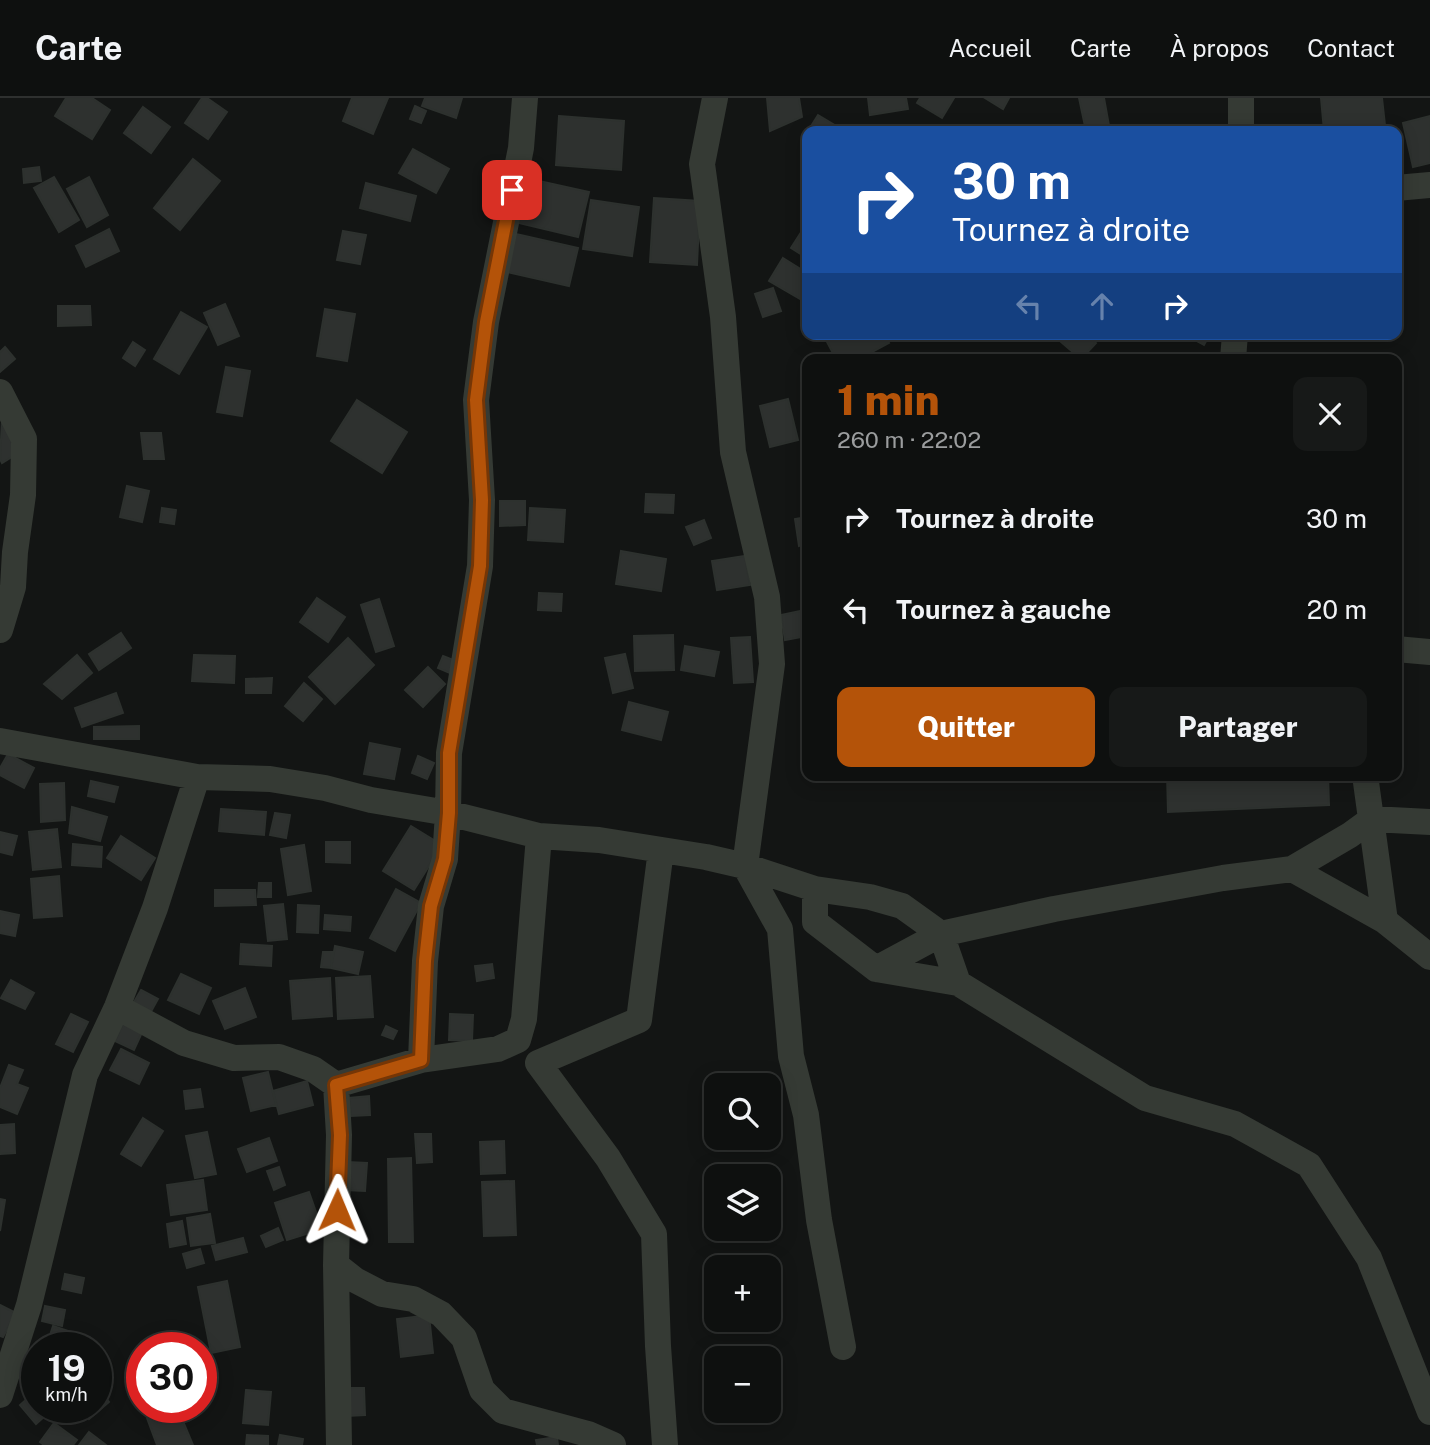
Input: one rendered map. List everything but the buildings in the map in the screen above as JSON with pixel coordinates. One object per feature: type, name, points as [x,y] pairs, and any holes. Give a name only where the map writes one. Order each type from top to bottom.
[{"type":"street","points":[[421,1060],[425,961],[431,906],[445,859],[449,813],[449,753],[480,566],[482,500],[476,400],[486,322],[521,148],[525,98]]},
{"type":"street","points":[[715,98],[702,164],[723,317],[733,452],[767,597],[772,664],[746,866],[780,929],[791,1056],[806,1115],[819,1220],[843,1347]]},
{"type":"street","points":[[1241,98],[1241,126]]},
{"type":"street","points":[[1402,187],[1430,185]]},
{"type":"street","points":[[0,392],[24,439],[23,495],[13,587],[0,630]]},
{"type":"street","points":[[1402,650],[1430,652]]},
{"type":"street","points":[[0,741],[197,777],[270,779],[325,788],[371,800],[449,813],[539,836],[599,840],[746,866],[815,889],[870,897],[902,906],[941,934],[958,984]]},
{"type":"street","points":[[0,1395],[29,1305],[61,1164],[85,1075],[117,1007],[155,908],[197,777]]},
{"type":"street","points":[[1366,781],[1385,921]]},
{"type":"street","points":[[876,969],[941,934],[1197,882],[1292,869],[1372,819],[1430,822]]},
{"type":"street","points":[[336,1085],[421,1060],[498,1049],[518,1040],[524,1019],[539,836]]},
{"type":"street","points":[[661,850],[639,1020],[538,1063],[608,1158],[654,1234],[665,1445]]},
{"type":"street","points":[[1292,869],[1385,921],[1430,957]]},
{"type":"street","points":[[815,889],[815,922],[876,969],[958,984],[1145,1098],[1235,1124],[1310,1165],[1369,1258],[1430,1412]]},
{"type":"street","points":[[117,1007],[184,1043],[234,1058],[279,1056],[313,1069],[336,1085]]},
{"type":"street","points":[[336,1085],[340,1135],[336,1265],[339,1445]]},
{"type":"street","points":[[336,1265],[355,1280],[382,1294],[413,1299],[442,1314],[464,1338],[482,1390],[503,1411],[588,1434],[613,1445]]},
{"type":"street","points":[[337,1308],[382,1294]]},
{"type":"route","points":[[337,1210],[340,1135],[336,1085],[421,1060],[425,961],[431,906],[445,859],[449,813],[449,753],[480,566],[482,500],[476,400],[486,322],[512,190]]}]
